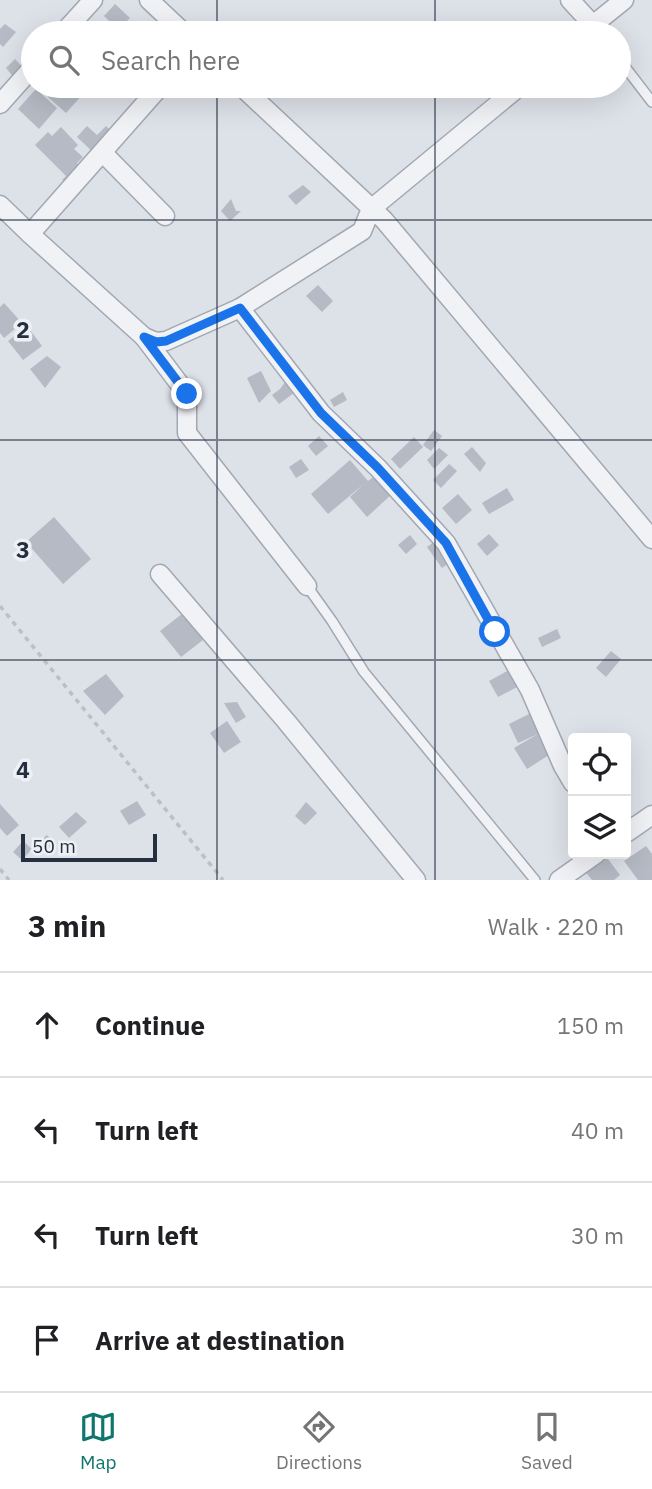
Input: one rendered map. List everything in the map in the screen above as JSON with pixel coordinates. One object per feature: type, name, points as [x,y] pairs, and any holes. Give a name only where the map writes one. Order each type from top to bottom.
[{"type":"street","points":[[74,21],[93,0]]},
{"type":"street","points":[[149,0],[171,21]]},
{"type":"street","points":[[570,0],[585,21]]},
{"type":"street","points":[[602,21],[624,0]]},
{"type":"street","points":[[0,104],[21,80]]},
{"type":"street","points":[[30,234],[151,98]]},
{"type":"street","points":[[254,98],[384,220],[652,539]]},
{"type":"street","points":[[144,337],[156,342],[166,341],[240,308],[362,231],[372,209],[506,98]]},
{"type":"street","points":[[103,153],[164,216]]},
{"type":"street","points":[[0,205],[144,337],[187,394],[187,433],[307,586]]},
{"type":"street","points":[[240,308],[321,413],[378,468],[446,543],[530,690],[568,774]]},
{"type":"street","points":[[160,575],[286,721],[416,880]]},
{"type":"street","points":[[631,830],[652,815]]},
{"type":"street","points":[[559,880],[589,859]]},
{"type":"lane","points":[[631,75],[652,102]]},
{"type":"lane","points":[[307,586],[364,672],[535,880]]},
{"type":"path","points":[[0,606],[223,880]]},
{"type":"path","points":[[0,869],[9,880]]},
{"type":"building","points":[[115,4],[130,18],[127,21],[109,21],[104,16]]},
{"type":"building","points":[[5,24],[16,32],[3,47],[0,44],[0,29]]},
{"type":"building","points":[[15,59],[21,66],[21,76],[16,80],[6,68]]},
{"type":"building","points":[[28,98],[46,98],[57,108],[39,129],[18,109]]},
{"type":"building","points":[[49,98],[80,98],[66,113]]},
{"type":"building","points":[[87,126],[97,135],[106,126],[116,135],[96,155],[77,137]]},
{"type":"building","points":[[61,127],[78,145],[74,149],[83,157],[77,163],[81,177],[68,182],[62,180],[66,176],[35,145],[48,132],[52,136]]},
{"type":"building","points":[[303,185],[311,192],[296,205],[288,196]]},
{"type":"building","points":[[231,199],[236,211],[241,211],[230,221],[221,211]]},
{"type":"building","points":[[318,285],[333,301],[322,312],[306,296]]},
{"type":"building","points":[[4,303],[22,323],[4,338],[0,333],[0,307]]},
{"type":"building","points":[[27,326],[42,346],[23,360],[8,341]]},
{"type":"building","points":[[47,356],[61,367],[45,388],[30,369]]},
{"type":"building","points":[[261,371],[271,391],[259,403],[247,378]]},
{"type":"building","points":[[285,382],[294,393],[279,404],[272,395]]},
{"type":"building","points":[[343,392],[347,400],[334,407],[330,400]]},
{"type":"building","points":[[434,430],[442,436],[431,451],[423,445]]},
{"type":"building","points":[[319,436],[328,446],[316,456],[308,446]]},
{"type":"building","points":[[414,437],[423,447],[400,469],[391,459]]},
{"type":"building","points":[[472,447],[486,463],[480,472],[464,454]]},
{"type":"building","points":[[439,448],[448,455],[434,469],[427,460]]},
{"type":"building","points":[[301,459],[309,470],[296,478],[289,467]]},
{"type":"building","points":[[350,460],[368,481],[376,475],[392,494],[367,517],[350,497],[365,483],[328,514],[311,494]]},
{"type":"building","points":[[449,464],[457,471],[441,488],[433,480]]},
{"type":"building","points":[[507,488],[514,500],[489,514],[482,503]]},
{"type":"building","points":[[458,494],[472,510],[456,524],[442,508]]},
{"type":"building","points":[[54,517],[91,559],[63,584],[26,542]]},
{"type":"building","points":[[489,534],[499,545],[487,556],[477,544]]},
{"type":"building","points":[[410,535],[417,544],[406,554],[398,545]]},
{"type":"building","points":[[434,542],[449,563],[442,568],[427,547]]},
{"type":"building","points":[[182,614],[203,640],[181,657],[160,631]]},
{"type":"building","points":[[557,629],[561,638],[542,647],[538,638]]},
{"type":"building","points":[[611,651],[621,659],[606,677],[596,668]]},
{"type":"building","points":[[509,670],[519,686],[498,697],[489,681]]},
{"type":"building","points":[[106,674],[124,696],[105,715],[83,691]]},
{"type":"building","points":[[237,702],[246,717],[236,723],[224,703]]},
{"type":"building","points":[[531,713],[552,753],[527,769],[514,748],[538,734],[518,743],[509,724]]},
{"type":"building","points":[[227,721],[241,742],[224,753],[210,733]]},
{"type":"building","points":[[137,801],[146,815],[129,825],[120,811]]},
{"type":"building","points":[[306,802],[317,813],[305,825],[295,816]]},
{"type":"building","points":[[0,804],[19,825],[7,836],[0,828]]},
{"type":"building","points":[[76,812],[87,822],[69,838],[59,827]]},
{"type":"building","points":[[47,835],[54,843],[45,852],[37,844]]},
{"type":"building","points":[[23,841],[32,849],[22,860],[13,852]]},
{"type":"building","points":[[646,846],[652,854],[652,880],[638,880],[624,861],[631,859]]},
{"type":"building","points":[[599,859],[608,859],[620,875],[614,880],[592,880],[584,870]]},
{"type":"route","points":[[187,394],[144,337],[156,342],[166,341],[240,308],[321,413],[378,468],[446,543],[495,632]]}]
